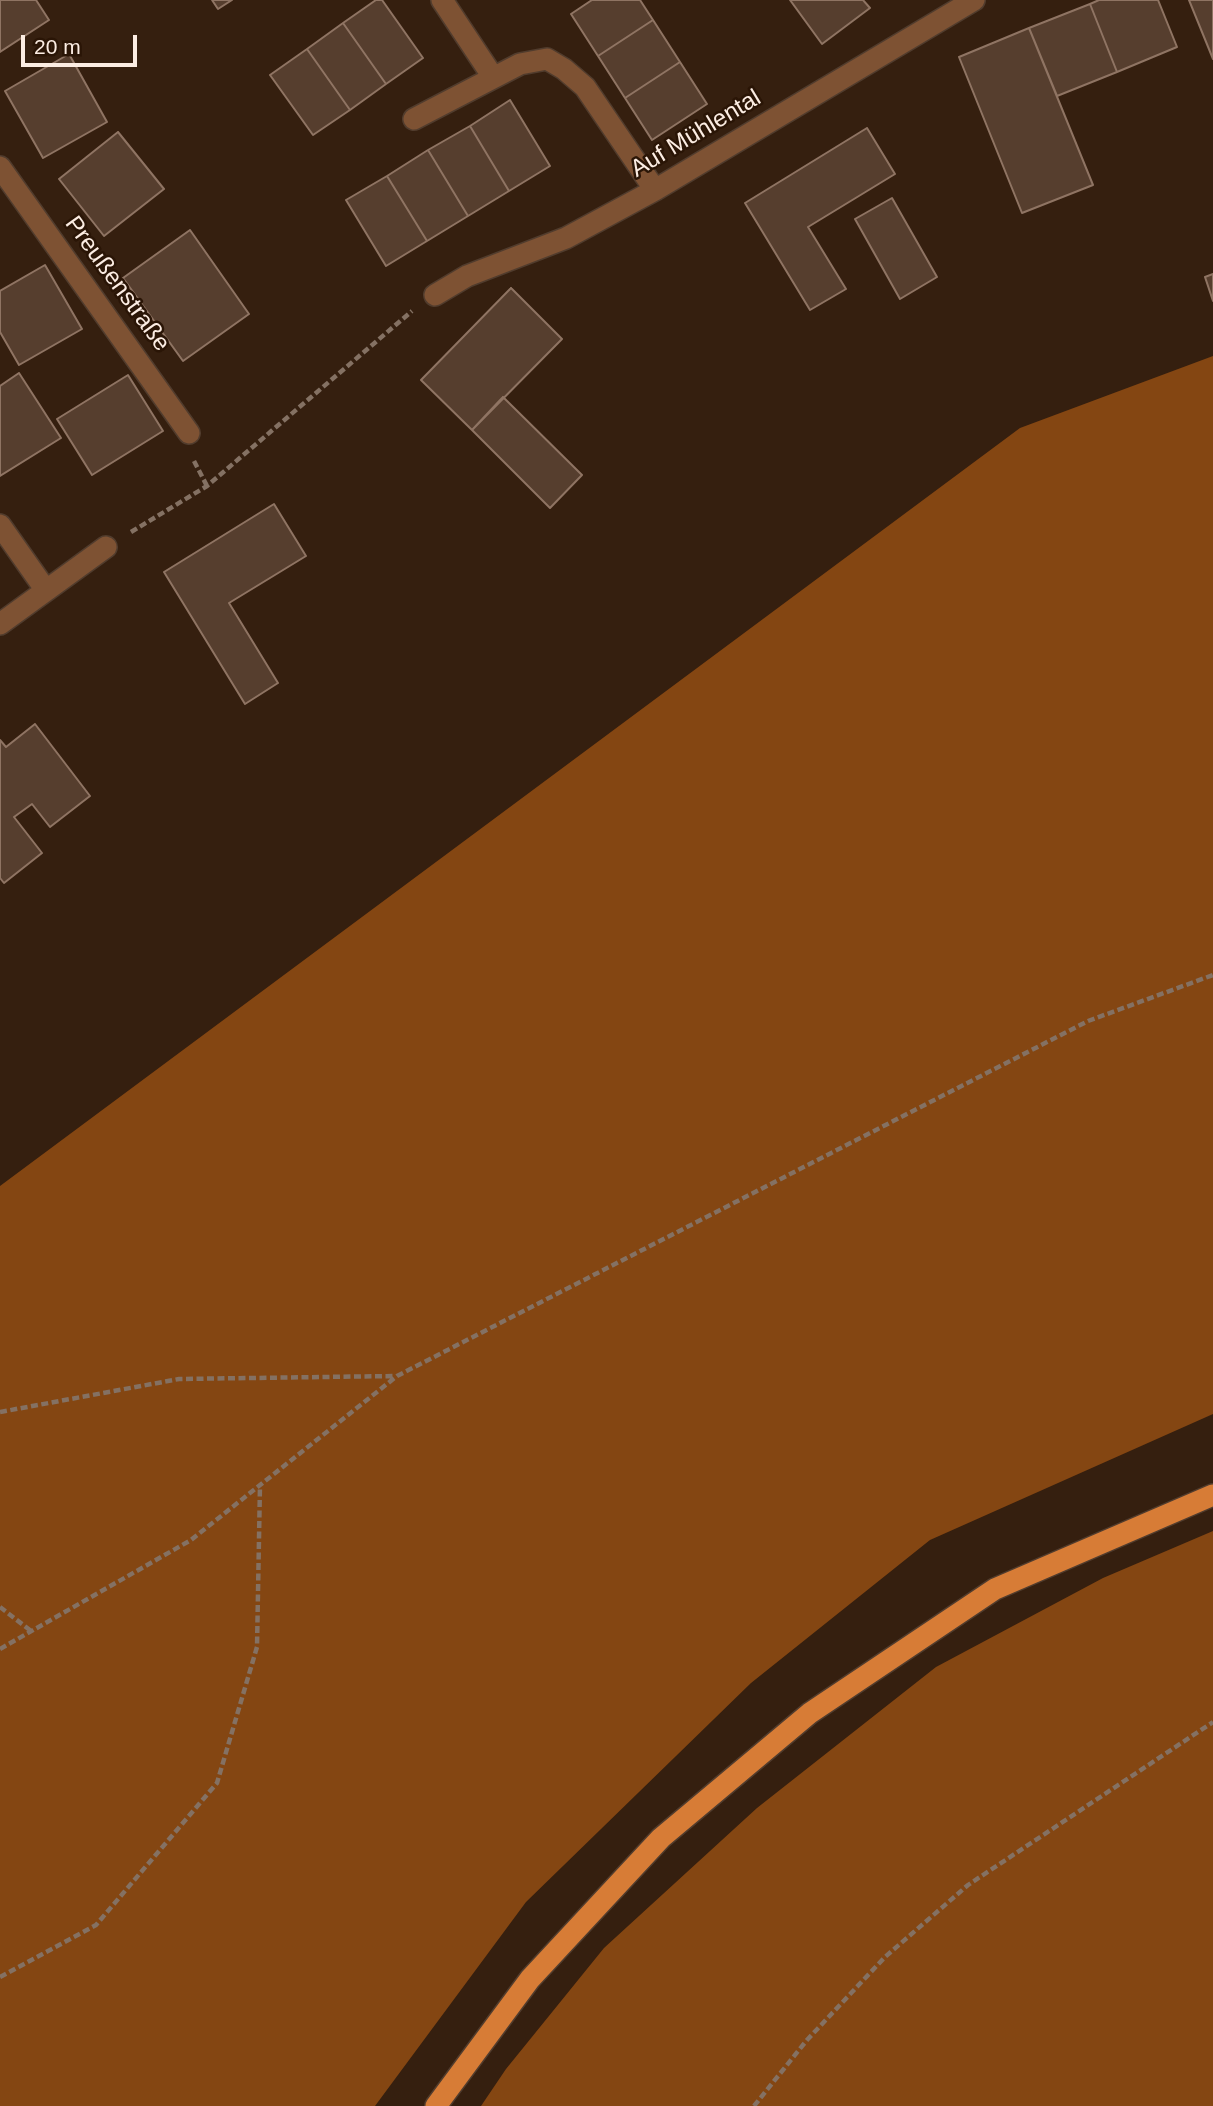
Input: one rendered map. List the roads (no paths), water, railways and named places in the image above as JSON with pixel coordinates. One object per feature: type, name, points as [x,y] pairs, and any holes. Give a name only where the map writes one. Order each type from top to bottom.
[{"type":"main road","points":[[436,2106],[530,1979],[661,1838],[810,1713],[995,1589],[1213,1495]]},
{"type":"street","points":[[442,0],[493,77]]},
{"type":"street","name":"Auf Mühlental","points":[[435,295],[467,276],[566,238],[655,190],[945,8],[974,0]]},
{"type":"street","points":[[414,119],[520,64],[547,60],[564,69],[585,88],[655,190]]},
{"type":"street","name":"Preußenstraße","points":[[0,167],[188,433]]},
{"type":"street","points":[[0,525],[45,589]]},
{"type":"street","points":[[0,624],[106,547]]}]
